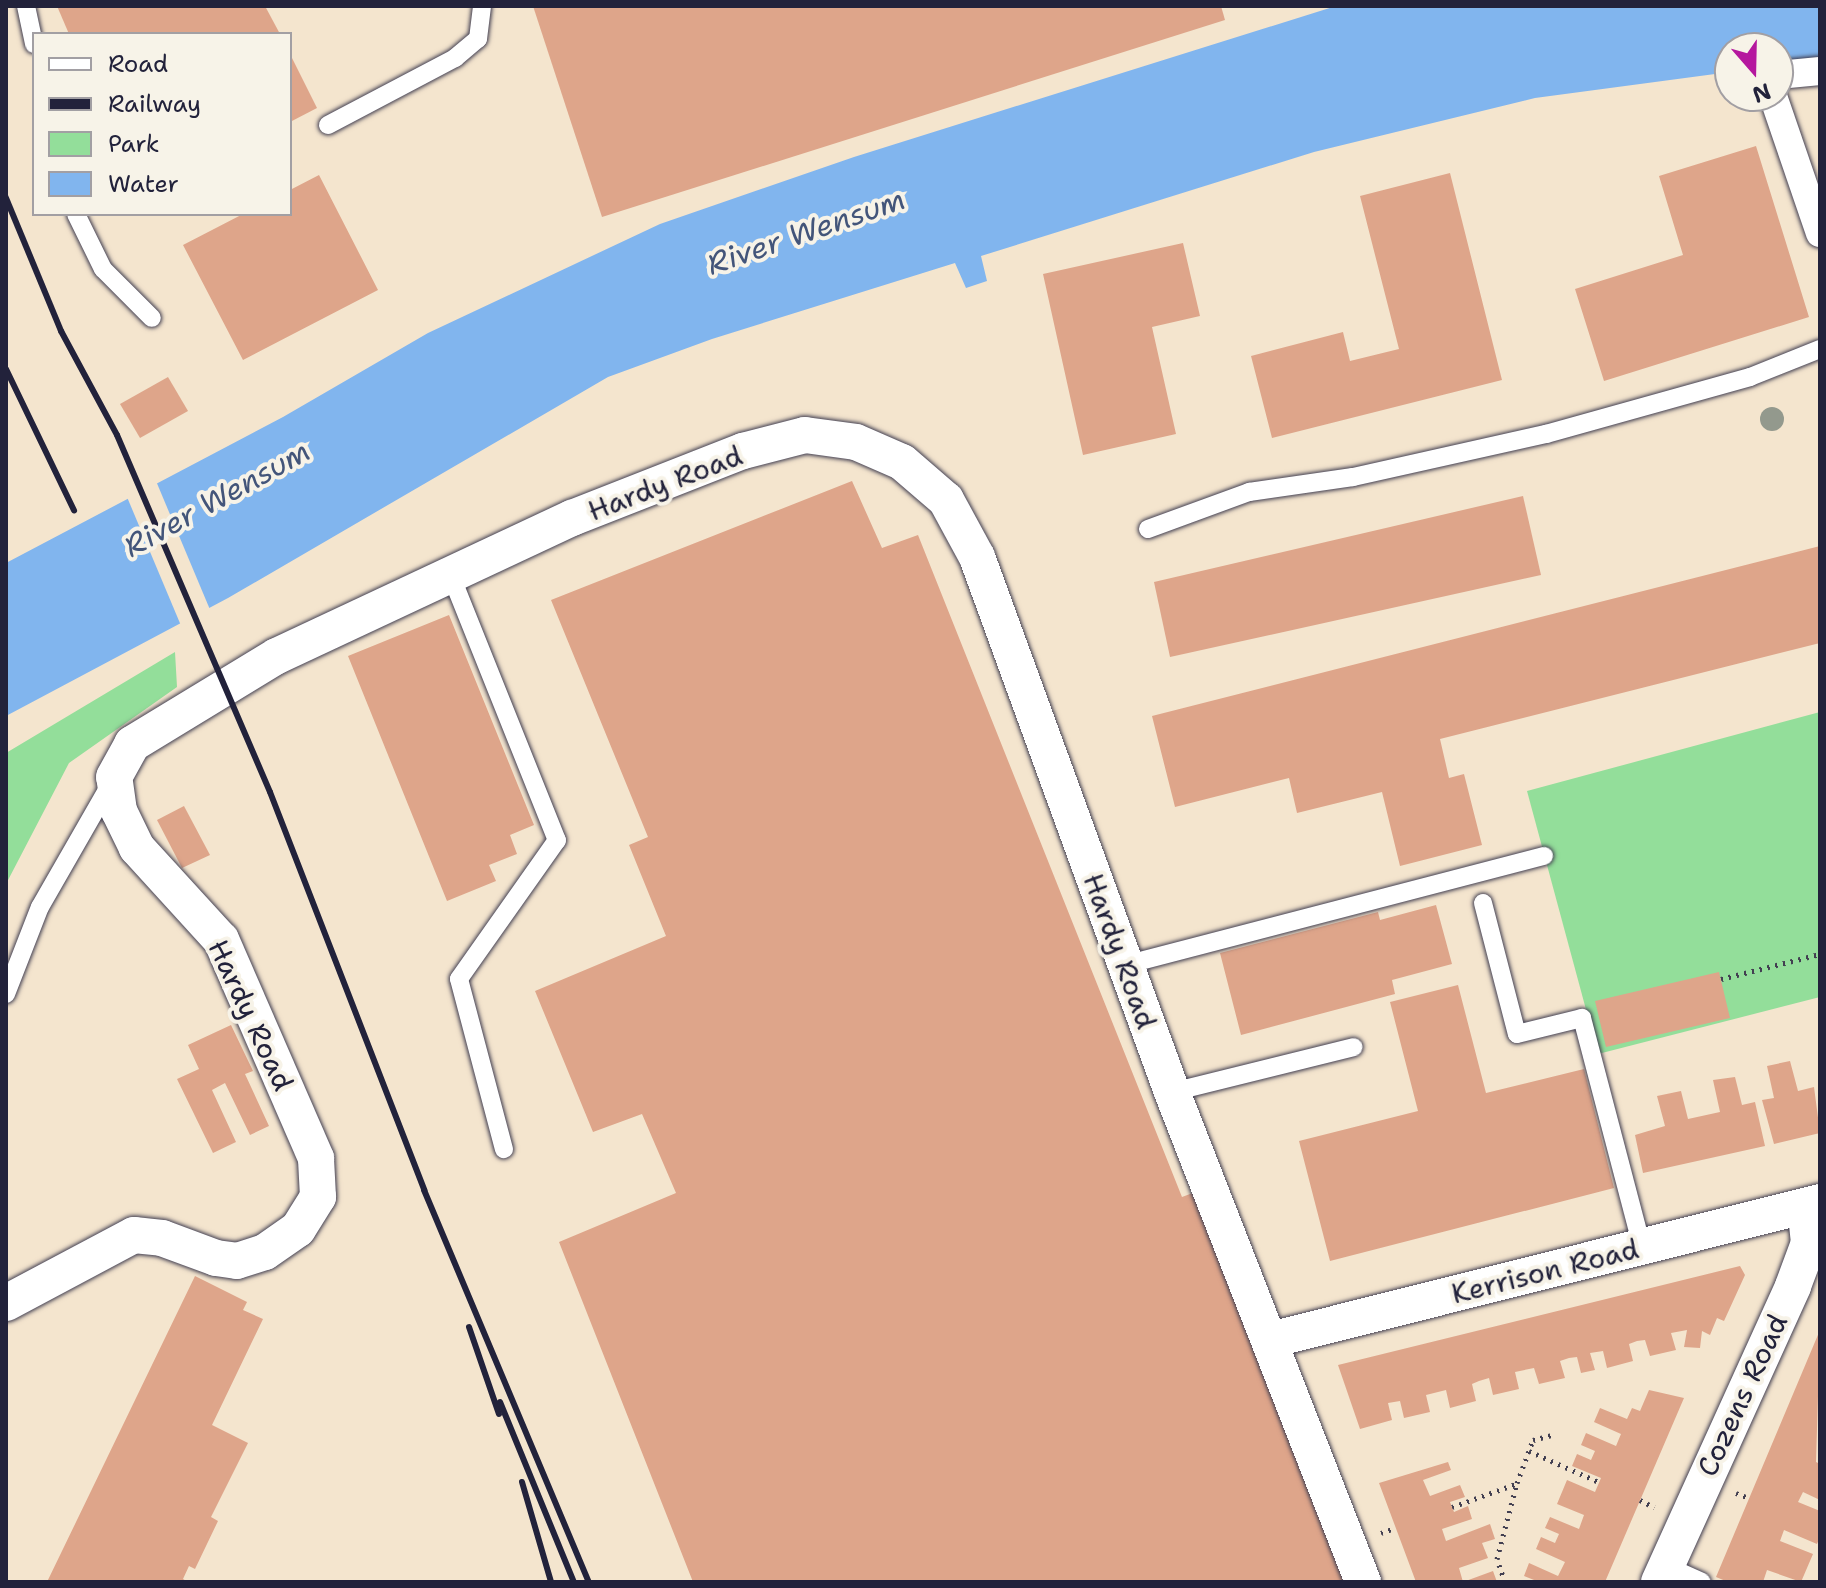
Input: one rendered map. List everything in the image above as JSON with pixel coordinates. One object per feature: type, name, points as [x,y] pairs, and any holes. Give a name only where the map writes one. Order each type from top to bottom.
[{"type":"street","points":[[1794,73],[1820,71]]},
{"type":"street","points":[[1778,112],[1820,233]]},
{"type":"street","name":"Hardy Road","points":[[6,1303],[134,1235],[162,1238],[216,1258],[237,1261],[265,1252],[298,1229],[318,1197],[316,1158],[221,940],[137,848],[119,811],[114,777],[132,744],[174,715],[277,656],[450,573],[643,490],[743,451],[805,435],[856,442],[902,462],[946,500],[977,557],[1172,1092],[1363,1582]]},
{"type":"street","name":"Kerrison Road","points":[[1270,1340],[1813,1204]]},
{"type":"street","name":"Cozens Road","points":[[1662,1574],[1793,1286],[1809,1243],[1813,1204]]},
{"type":"lane","points":[[26,6],[32,34]]},
{"type":"lane","points":[[328,125],[455,58],[478,39],[482,6]]},
{"type":"lane","points":[[77,216],[103,269],[152,318]]},
{"type":"lane","points":[[1148,529],[1249,492],[1353,477],[1546,434],[1750,377],[1820,349]]},
{"type":"lane","points":[[450,573],[557,840],[459,979],[504,1149]]},
{"type":"lane","points":[[6,994],[40,907],[114,777]]},
{"type":"lane","points":[[1125,965],[1544,856]]},
{"type":"lane","points":[[1483,903],[1517,1034],[1582,1018],[1642,1247]]},
{"type":"lane","points":[[1172,1092],[1354,1047]]},
{"type":"lane","points":[[1662,1574],[1702,1582]]},
{"type":"path","points":[[1721,979],[1820,954]]},
{"type":"path","points":[[1505,1582],[1497,1559],[1517,1483],[1533,1440],[1552,1435]]},
{"type":"path","points":[[1529,1451],[1599,1482]]},
{"type":"path","points":[[1452,1507],[1517,1483]]},
{"type":"green space","points":[[175,652],[177,687],[69,763],[6,884],[6,753]]},
{"type":"green space","points":[[1820,712],[1820,997],[1598,1054],[1527,791]]},
{"type":"water","name":"River Wensum","points":[[1336,6],[1820,6],[1820,64],[1794,66],[1794,32],[1714,32],[1714,74],[1535,98],[1314,152],[981,256],[987,281],[966,288],[955,263],[712,339],[608,377],[228,598],[6,716],[6,563],[283,417],[428,333],[660,224],[854,157]]},
{"type":"pier","points":[[156,481],[211,612],[182,628],[127,497]]},
{"type":"building","points":[[57,6],[265,6],[279,32],[68,32]]},
{"type":"building","points":[[533,6],[1221,6],[1225,20],[602,217]]},
{"type":"building","points":[[292,58],[317,108],[292,121]]},
{"type":"building","points":[[1756,146],[1809,317],[1604,381],[1575,289],[1683,255],[1659,176]]},
{"type":"building","points":[[1450,173],[1502,380],[1272,438],[1251,356],[1343,332],[1350,361],[1399,349],[1360,196]]},
{"type":"building","points":[[319,175],[378,290],[243,360],[183,245],[239,216],[292,216],[292,189]]},
{"type":"building","points":[[1183,243],[1200,316],[1152,327],[1176,434],[1083,455],[1043,274]]},
{"type":"building","points":[[168,377],[188,411],[140,438],[120,404]]},
{"type":"building","points":[[852,481],[882,548],[918,535],[1182,1197],[1198,1191],[1345,1582],[693,1582],[559,1242],[676,1193],[642,1114],[593,1132],[535,991],[666,936],[629,845],[648,837],[551,600]]},
{"type":"building","points":[[1523,496],[1541,575],[1170,657],[1154,582]]},
{"type":"building","points":[[1820,546],[1820,643],[1440,739],[1449,778],[1464,774],[1482,845],[1400,866],[1382,792],[1297,813],[1289,778],[1175,807],[1152,716]]},
{"type":"building","points":[[449,615],[534,825],[510,835],[517,854],[489,865],[496,881],[447,901],[348,656]]},
{"type":"building","points":[[184,806],[210,855],[182,868],[157,820]]},
{"type":"building","points":[[1436,905],[1452,964],[1392,980],[1395,994],[1241,1035],[1220,953],[1378,912],[1380,920]]},
{"type":"building","points":[[1719,972],[1730,1018],[1606,1047],[1595,1001]]},
{"type":"building","points":[[1458,985],[1486,1093],[1584,1069],[1614,1188],[1330,1261],[1299,1141],[1418,1111],[1390,1002]]},
{"type":"building","points":[[231,1025],[253,1071],[245,1074],[269,1126],[250,1135],[225,1083],[212,1090],[236,1142],[213,1153],[177,1079],[199,1069],[188,1045]]},
{"type":"building","points":[[1790,1061],[1798,1091],[1814,1087],[1820,1133],[1774,1144],[1762,1100],[1774,1098],[1767,1066]]},
{"type":"building","points":[[1735,1077],[1742,1105],[1755,1102],[1765,1146],[1643,1173],[1635,1135],[1665,1126],[1657,1096],[1681,1091],[1688,1119],[1720,1112],[1713,1080]]},
{"type":"building","points":[[1740,1266],[1745,1275],[1724,1321],[1717,1318],[1710,1335],[1702,1331],[1700,1348],[1684,1347],[1687,1330],[1671,1333],[1676,1350],[1650,1356],[1645,1340],[1637,1341],[1629,1344],[1633,1361],[1607,1368],[1603,1351],[1590,1353],[1595,1370],[1581,1373],[1577,1357],[1569,1358],[1560,1361],[1565,1378],[1539,1384],[1534,1368],[1515,1372],[1519,1389],[1493,1395],[1489,1378],[1472,1384],[1476,1401],[1450,1408],[1446,1390],[1426,1395],[1430,1412],[1404,1418],[1400,1401],[1388,1403],[1392,1420],[1360,1429],[1338,1365]]},
{"type":"building","points":[[195,1276],[247,1302],[243,1310],[263,1319],[212,1425],[248,1443],[211,1517],[218,1521],[195,1569],[189,1566],[183,1579],[188,1582],[47,1582]]},
{"type":"building","points":[[1820,1330],[1816,1462],[1820,1464],[1820,1500],[1803,1492],[1798,1502],[1820,1511],[1820,1537],[1817,1544],[1784,1530],[1780,1541],[1813,1554],[1801,1582],[1767,1570],[1763,1582],[1728,1582],[1716,1577]]},
{"type":"building","points":[[1649,1390],[1684,1398],[1605,1582],[1539,1582],[1524,1576],[1529,1563],[1558,1576],[1565,1562],[1536,1549],[1541,1537],[1555,1543],[1559,1534],[1545,1528],[1550,1517],[1579,1529],[1584,1515],[1557,1504],[1567,1480],[1595,1492],[1601,1478],[1572,1466],[1577,1454],[1591,1460],[1595,1451],[1581,1445],[1586,1433],[1616,1446],[1621,1434],[1594,1422],[1600,1408],[1627,1419],[1632,1408],[1640,1411]]},
{"type":"building","points":[[1448,1462],[1451,1470],[1423,1480],[1430,1496],[1460,1485],[1465,1497],[1450,1502],[1454,1512],[1468,1506],[1472,1519],[1442,1529],[1446,1541],[1490,1524],[1495,1539],[1482,1543],[1488,1558],[1459,1568],[1463,1582],[1416,1582],[1379,1483]]},
{"type":"building","points":[[1493,1571],[1497,1582],[1463,1582]]},
{"type":"railway","points":[[6,198],[61,331],[117,435],[270,792],[424,1190],[589,1582]]},
{"type":"railway","points":[[6,369],[74,510]]},
{"type":"railway","points":[[469,1327],[499,1414]]},
{"type":"railway","points":[[500,1402],[574,1582]]},
{"type":"railway","points":[[522,1482],[551,1582]]}]
